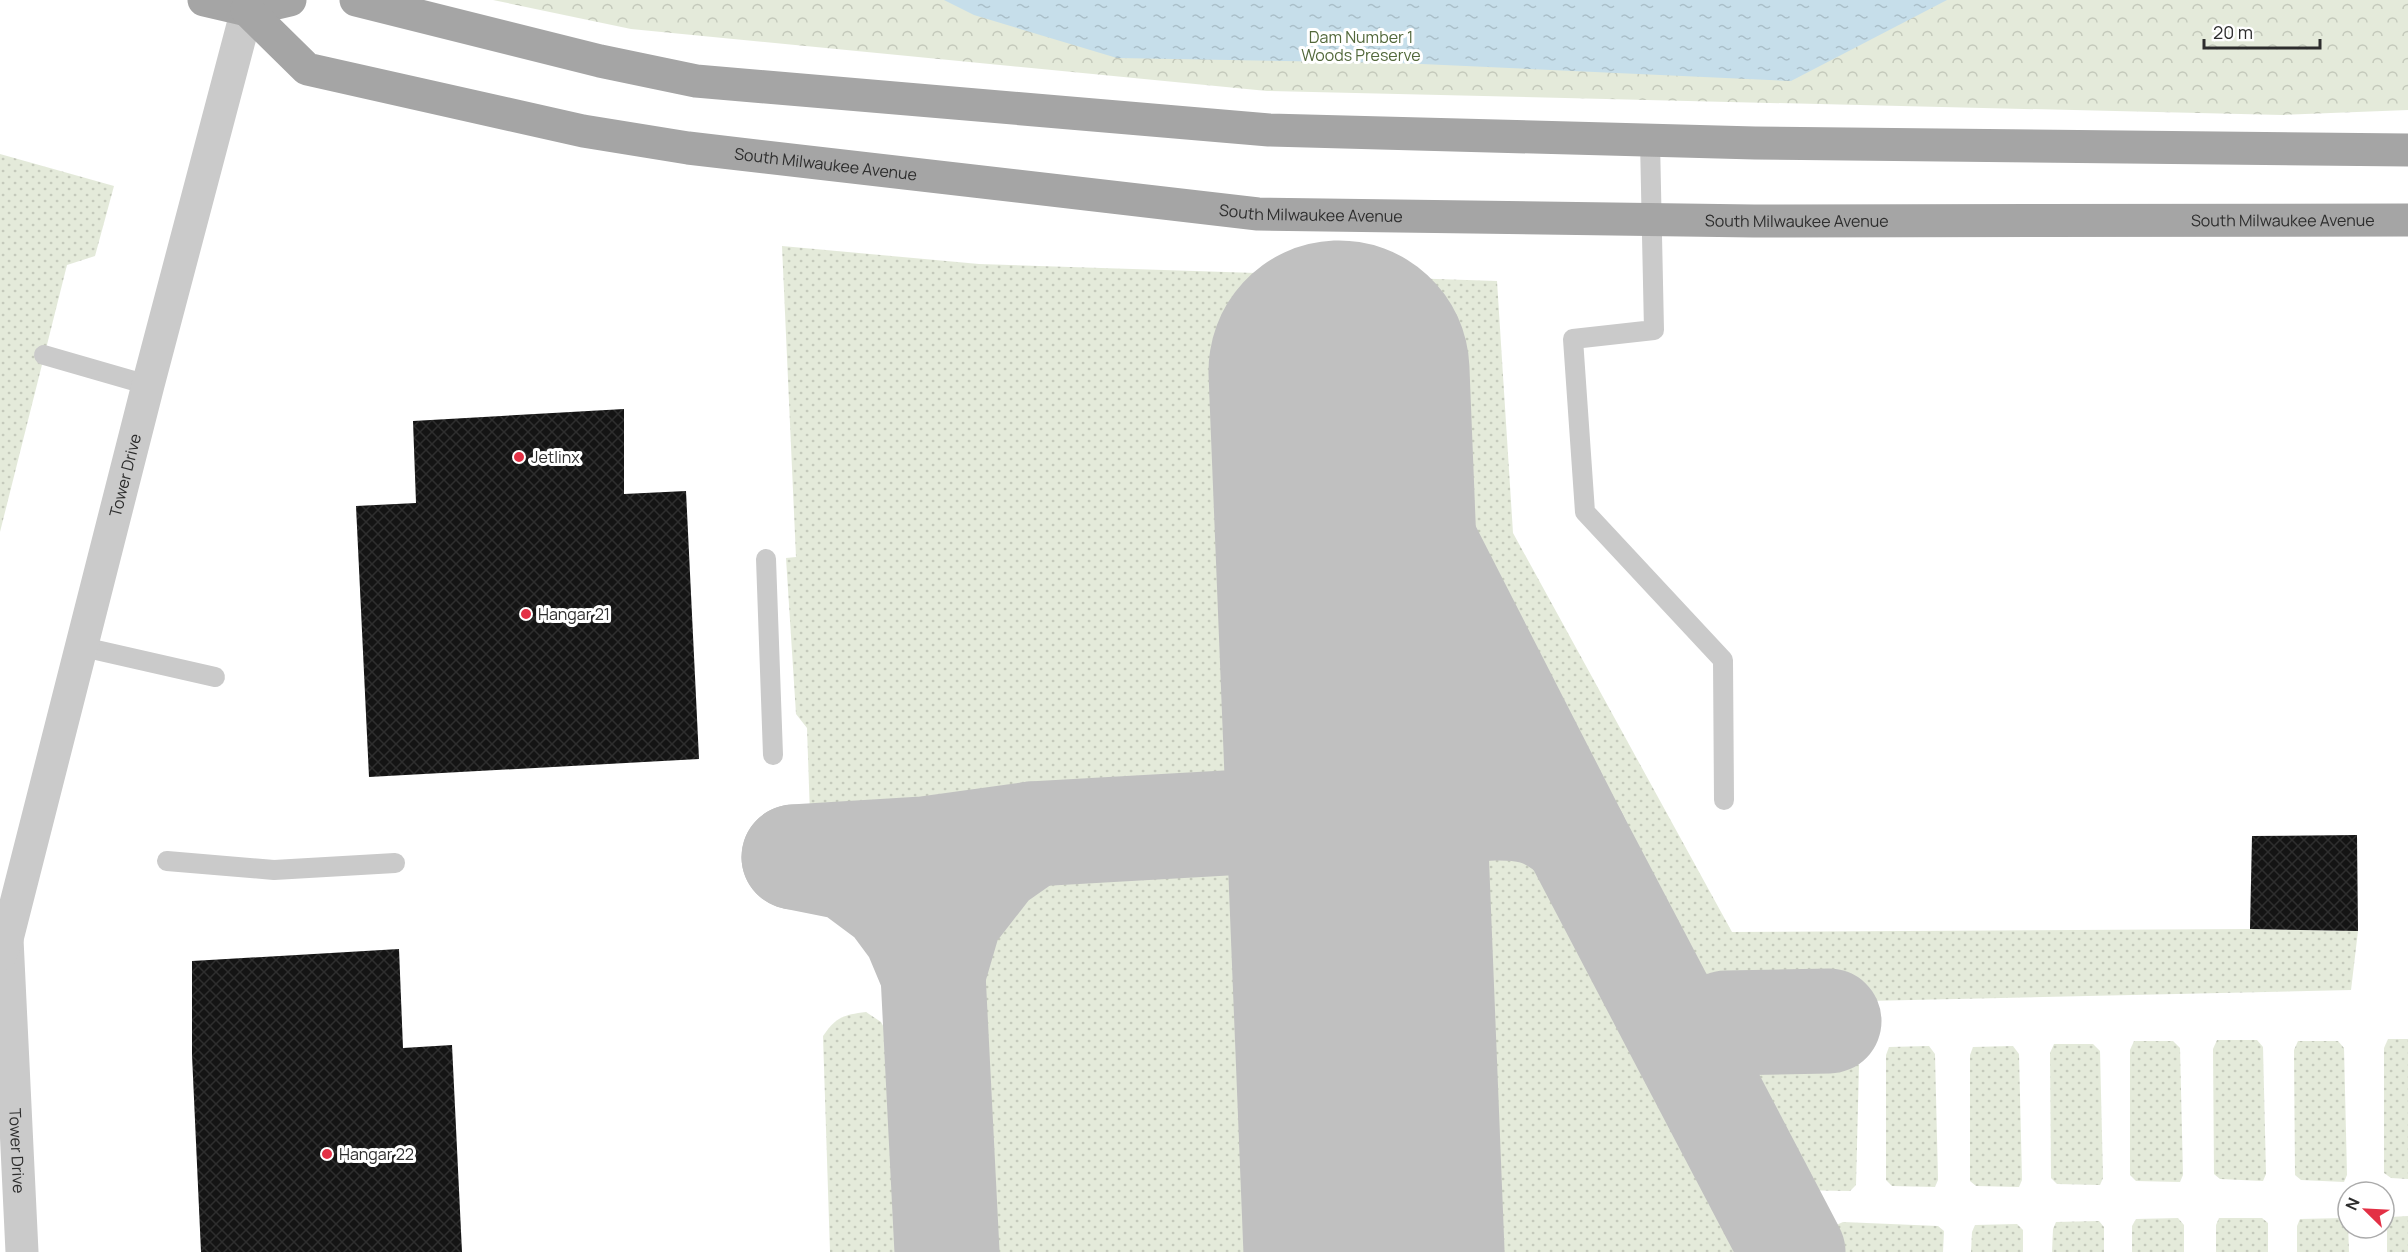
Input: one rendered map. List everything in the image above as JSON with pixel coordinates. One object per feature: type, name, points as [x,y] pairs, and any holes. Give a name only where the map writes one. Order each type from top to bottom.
[{"type":"main road","points":[[204,0],[247,10],[290,0]]},
{"type":"main road","points":[[356,0],[600,61],[696,81],[1269,130],[1650,141],[2408,150]]},
{"type":"main road","name":"South Milwaukee Avenue","points":[[247,10],[307,69],[583,131],[688,148],[1258,214],[1650,219],[2408,220]]},
{"type":"street","name":"Tower Drive","points":[[22,1252],[4,947],[148,384],[247,10]]},
{"type":"lane","points":[[1650,141],[1654,330],[1573,339],[1585,512],[1723,660],[1724,800]]},
{"type":"lane","points":[[44,355],[148,384]]},
{"type":"lane","points":[[766,559],[773,755]]},
{"type":"lane","points":[[82,647],[214,677]]},
{"type":"lane","points":[[167,861],[274,870],[395,862]]},
{"type":"green space","name":"Dam Number 1 Woods Preserve","points":[[493,0],[2408,0],[2408,110],[2282,115],[1267,91],[631,29]]},
{"type":"green space","points":[[0,154],[114,186],[95,256],[67,265],[0,532]]},
{"type":"green space","points":[[782,246],[979,264],[1497,281],[1513,533],[1732,932],[2250,929],[2358,931],[2351,990],[1774,1003],[1707,993],[1677,971],[1652,939],[1426,505],[1415,475],[1411,451],[1413,427],[1427,392],[1428,372],[1425,354],[1417,338],[1406,326],[1393,317],[1376,312],[1358,313],[1323,325],[1306,338],[1293,359],[1305,688],[1287,732],[1262,761],[1228,781],[1185,798],[810,815],[807,728],[796,714],[786,558],[796,557]]},
{"type":"green space","points":[[1390,536],[1395,539],[1494,731],[1493,760],[1479,778],[1455,782],[1433,779],[1411,762],[1393,733],[1385,543]]},
{"type":"green space","points":[[1522,841],[1542,850],[1563,865],[1762,1252],[1415,1252],[1400,904],[1425,858],[1447,845]]},
{"type":"green space","points":[[1208,859],[1254,873],[1275,889],[1303,918],[1317,952],[1330,1252],[990,1252],[977,969],[995,924],[1021,893],[1061,870],[1087,861]]},
{"type":"green space","points":[[866,1012],[881,1022],[892,1042],[902,1252],[830,1252],[823,1036],[841,1018]]},
{"type":"green space","points":[[2388,1039],[2408,1039],[2408,1179],[2391,1178],[2384,1173],[2384,1048]]},
{"type":"green space","points":[[2217,1040],[2257,1040],[2263,1047],[2266,1174],[2263,1181],[2220,1179],[2214,1174],[2213,1049]]},
{"type":"green space","points":[[2134,1041],[2173,1041],[2180,1048],[2183,1175],[2180,1182],[2136,1181],[2130,1175],[2130,1050]]},
{"type":"green space","points":[[2298,1041],[2338,1041],[2344,1048],[2347,1175],[2345,1180],[2301,1180],[2295,1175],[2294,1050]]},
{"type":"green space","points":[[2054,1044],[2093,1044],[2100,1051],[2103,1178],[2100,1185],[2057,1184],[2051,1178],[2050,1053]]},
{"type":"green space","points":[[1929,1046],[1935,1054],[1938,1180],[1935,1187],[1892,1186],[1886,1180],[1886,1055],[1889,1047]]},
{"type":"green space","points":[[2013,1046],[2019,1054],[2022,1180],[2019,1187],[1976,1186],[1970,1181],[1970,1055],[1973,1047]]},
{"type":"green space","points":[[1760,1048],[1848,1050],[1859,1065],[1856,1185],[1850,1191],[1791,1190],[1781,1186],[1750,1133],[1735,1089],[1736,1076],[1740,1068]]},
{"type":"green space","points":[[2408,1216],[2408,1252],[2387,1252],[2387,1240],[2396,1240],[2396,1217]]},
{"type":"green space","points":[[2178,1218],[2184,1225],[2184,1252],[2132,1252],[2132,1226],[2136,1219]]},
{"type":"green space","points":[[2219,1218],[2262,1218],[2268,1223],[2268,1252],[2216,1252],[2216,1225]]},
{"type":"green space","points":[[2336,1218],[2336,1240],[2349,1240],[2349,1252],[2297,1252],[2297,1226],[2300,1219]]},
{"type":"green space","points":[[2099,1221],[2104,1227],[2104,1252],[2052,1252],[2053,1229],[2056,1222]]},
{"type":"green space","points":[[1843,1222],[1938,1226],[1944,1231],[1943,1252],[1817,1252],[1815,1247],[1825,1230]]},
{"type":"green space","points":[[2017,1224],[2023,1230],[2023,1252],[1971,1252],[1972,1232],[1975,1225]]},
{"type":"water","points":[[944,0],[1947,0],[1791,81],[1400,63],[1117,58],[974,15]]},
{"type":"building","name":"Hangar 21","points":[[624,409],[624,494],[686,491],[699,759],[369,777],[356,506],[416,503],[413,421]]},
{"type":"building","points":[[2357,835],[2358,931],[2250,929],[2252,836]]},
{"type":"building","name":"Hangar 22","points":[[399,949],[403,1048],[452,1045],[462,1252],[201,1252],[192,1055],[192,961]]},
{"type":"taxiway","points":[[1343,442],[1382,458],[1575,836],[1793,1252]]},
{"type":"taxiway","points":[[794,857],[924,849],[1032,834],[1492,808],[1527,810],[1546,816],[1575,836]]},
{"type":"taxiway","points":[[1239,822],[1286,839],[1327,865],[1360,923],[1378,862],[1412,828],[1446,812]]},
{"type":"taxiway","points":[[794,857],[849,868],[892,900],[915,931],[933,974],[950,916],[992,862],[1032,834]]},
{"type":"taxiway","points":[[933,974],[947,1252]]},
{"type":"taxiway","points":[[1726,1023],[1829,1021]]},
{"type":"runway","points":[[1339,371],[1374,1252]]},
{"type":"place","name":"Jetlinx","points":[[519,457]]},
{"type":"place","name":"Hangar 21","points":[[526,614]]},
{"type":"place","name":"Hangar 22","points":[[327,1154]]}]
